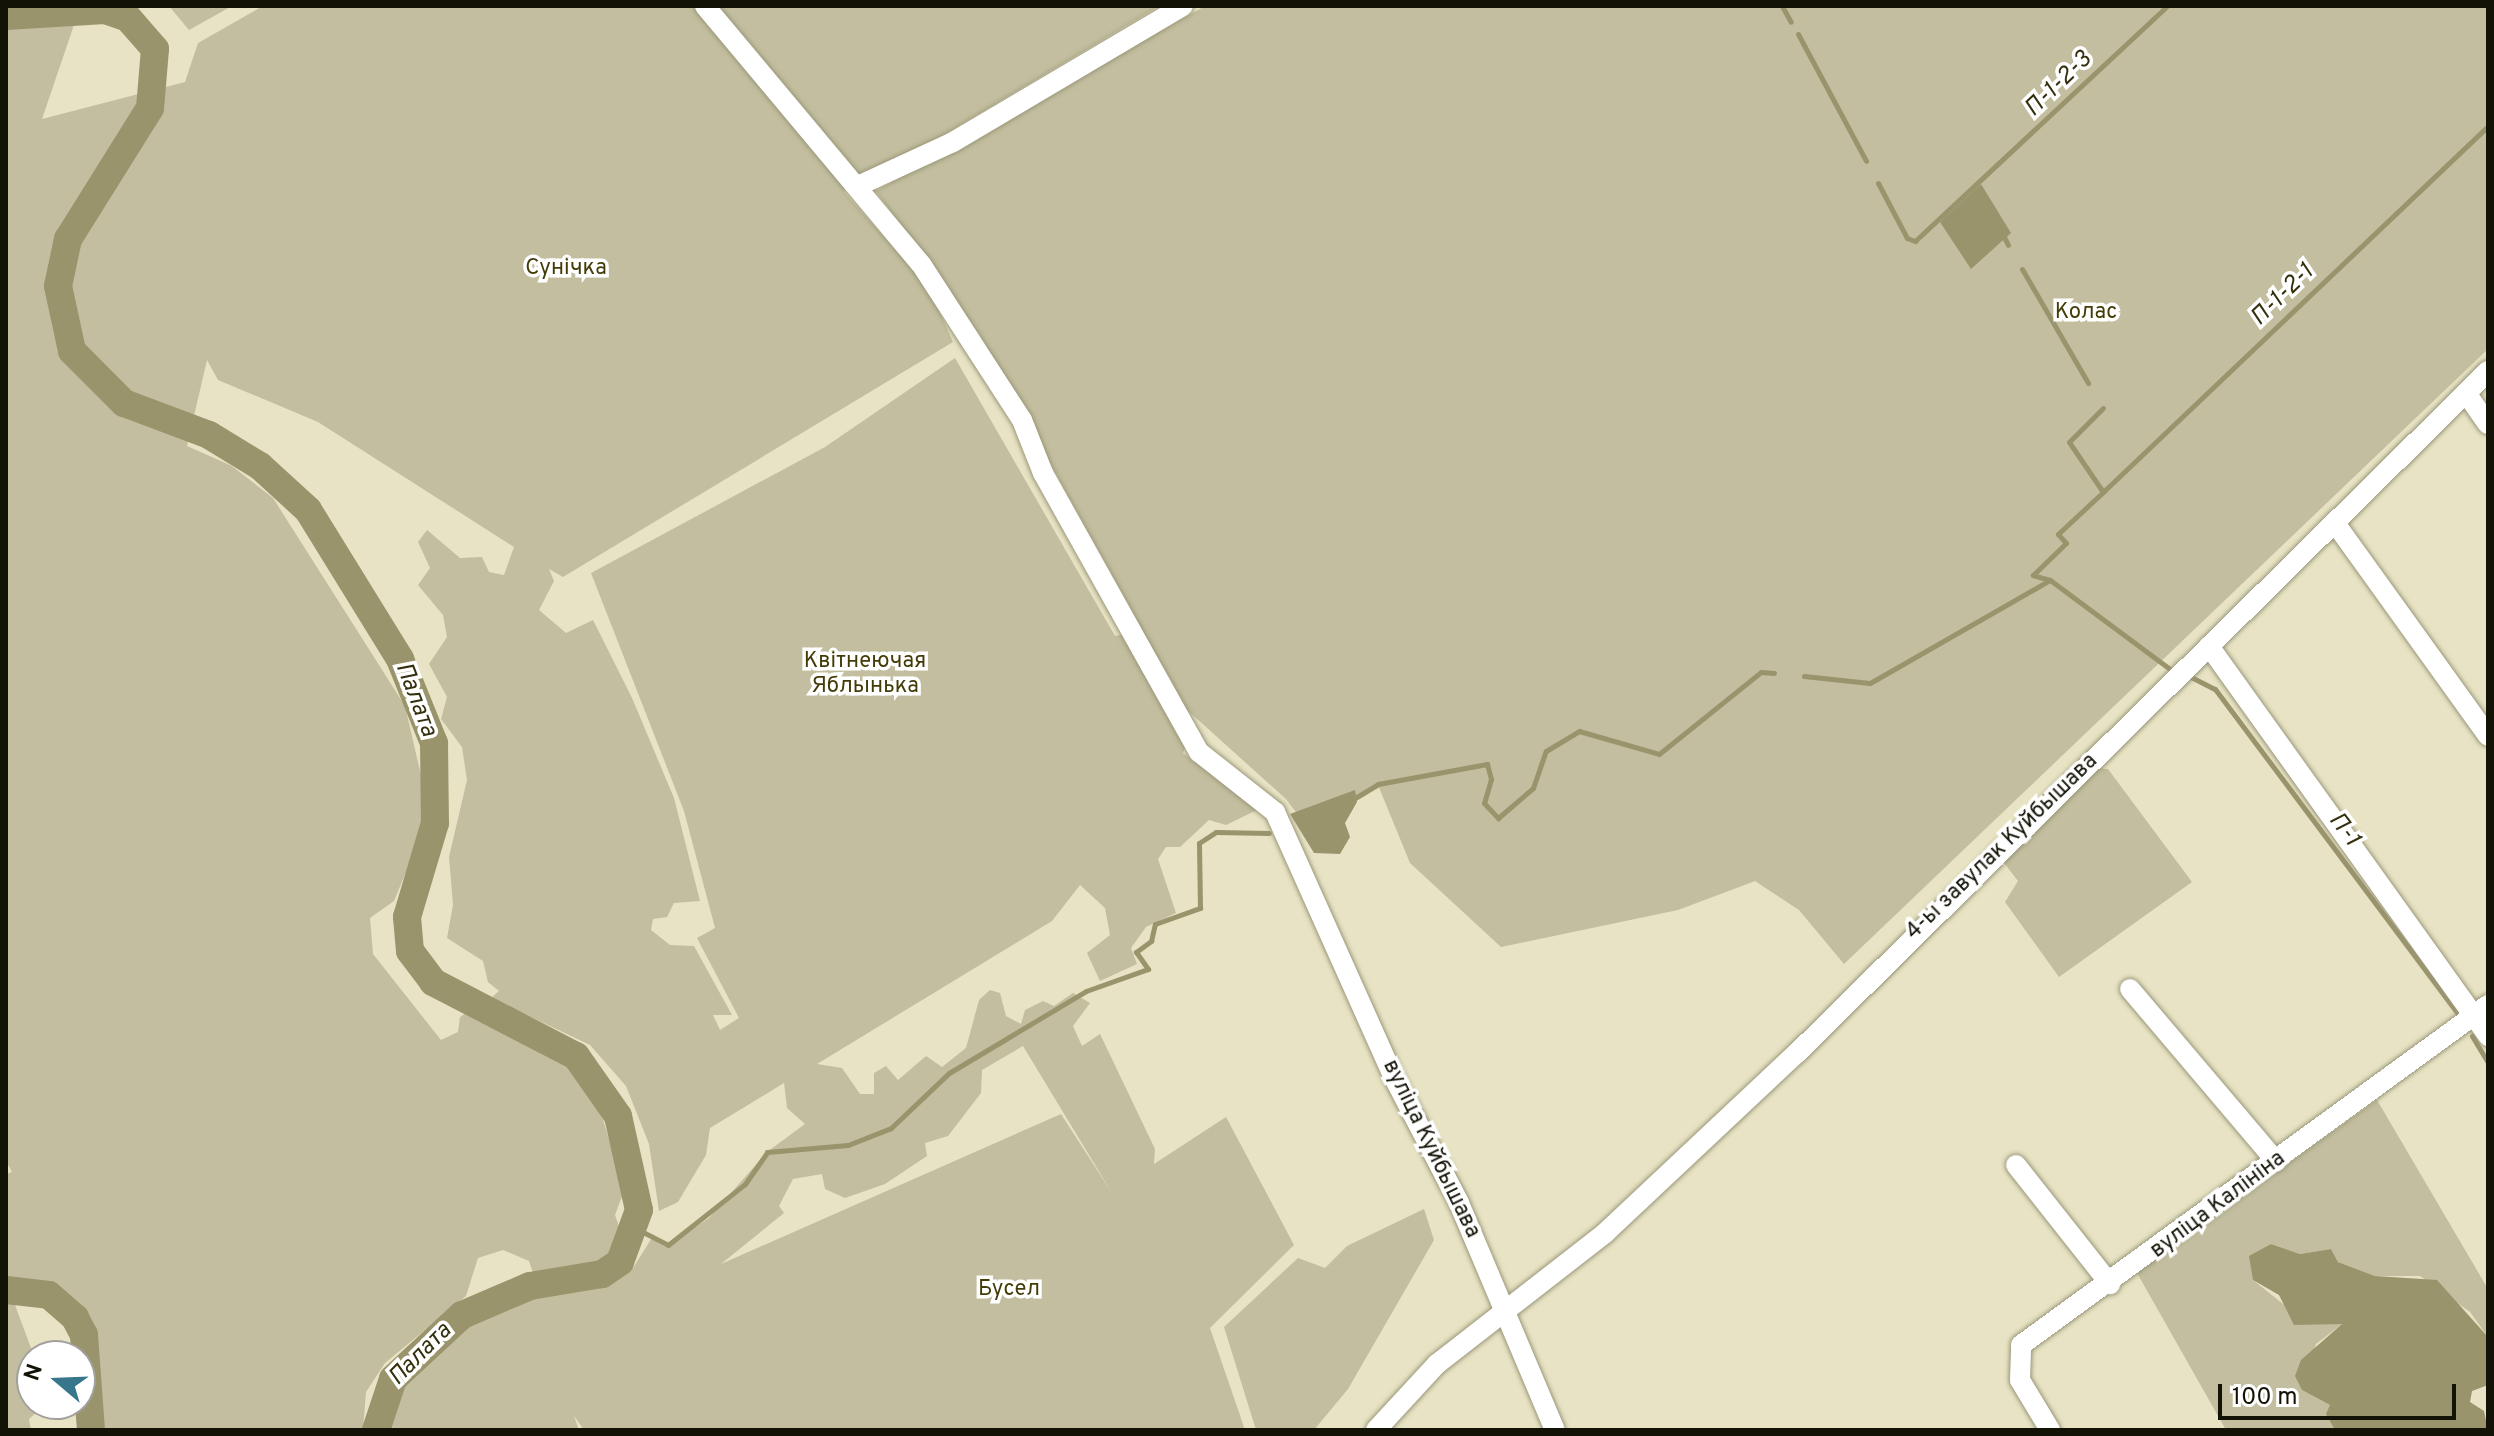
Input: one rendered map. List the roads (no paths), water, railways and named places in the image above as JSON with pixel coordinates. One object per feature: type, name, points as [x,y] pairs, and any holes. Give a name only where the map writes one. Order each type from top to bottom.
[{"type":"street","name":"вуліца Куйбышава","points":[[705,6],[860,185],[921,264],[1022,420],[1043,473],[1199,752],[1262,798],[1283,828],[1506,1312],[1555,1430]]},
{"type":"street","points":[[860,185],[953,142],[1183,6]]},
{"type":"street","name":"4-ы завулак Куйбышава","points":[[1376,1430],[1437,1364],[1605,1233],[1797,1053],[2488,371]]},
{"type":"street","points":[[2466,393],[2488,424]]},
{"type":"street","points":[[2335,523],[2488,736]]},
{"type":"street","points":[[2209,646],[2482,1010],[2488,1036]]},
{"type":"street","points":[[2130,989],[2276,1161]]},
{"type":"street","name":"вуліца Калініна","points":[[2050,1430],[2020,1380],[2017,1352],[2482,1010]]},
{"type":"street","points":[[2016,1165],[2110,1284]]},
{"type":"waterway","points":[[1782,6],[1791,22]]},
{"type":"waterway","name":"П-1-2-3","points":[[1878,183],[1907,238],[1915,241],[2167,6]]},
{"type":"waterway","name":"Палата","points":[[6,16],[105,10],[128,18],[155,49],[150,108],[68,239],[58,286],[72,351],[124,403],[209,435],[260,466],[308,510],[400,659],[434,743],[435,823],[407,917],[410,951],[433,982],[576,1056],[618,1116],[639,1210],[620,1262],[602,1274],[530,1286],[462,1315],[393,1379],[376,1430]]},
{"type":"waterway","points":[[1798,34],[1866,161]]},
{"type":"waterway","name":"П-1-2-1","points":[[2103,492],[2488,126]]},
{"type":"waterway","points":[[2003,235],[2008,245]]},
{"type":"waterway","points":[[2022,269],[2088,383]]},
{"type":"waterway","points":[[2050,580],[2033,575],[2066,543],[2058,534],[2103,492],[2069,442],[2103,408]]},
{"type":"waterway","name":"П-1","points":[[1804,676],[1870,683],[2050,580],[2171,670]]},
{"type":"waterway","points":[[1350,801],[1378,784],[1487,764],[1491,779],[1484,803],[1498,818],[1533,788],[1546,751],[1579,731],[1659,754],[1761,672],[1774,673]]},
{"type":"waterway","name":"П-1","points":[[2191,677],[2215,689],[2458,1014]]},
{"type":"waterway","points":[[637,1229],[668,1245],[745,1184],[767,1152],[848,1145],[891,1128],[949,1073],[1086,991],[1148,969],[1136,952],[1151,941],[1155,924],[1200,908],[1199,843],[1216,832],[1269,833]]},
{"type":"waterway","name":"П-1","points":[[2472,1036],[2488,1063]]},
{"type":"waterway","name":"Палата","points":[[6,1290],[49,1295],[75,1318],[84,1335],[91,1430]]},
{"type":"park label","name":"Сунічка","points":[[566,269]]},
{"type":"park label","name":"Колас","points":[[2086,313]]},
{"type":"park label","name":"Квітнеючая Яблынька","points":[[865,674]]},
{"type":"park label","name":"Бусел","points":[[1009,1290]]}]
